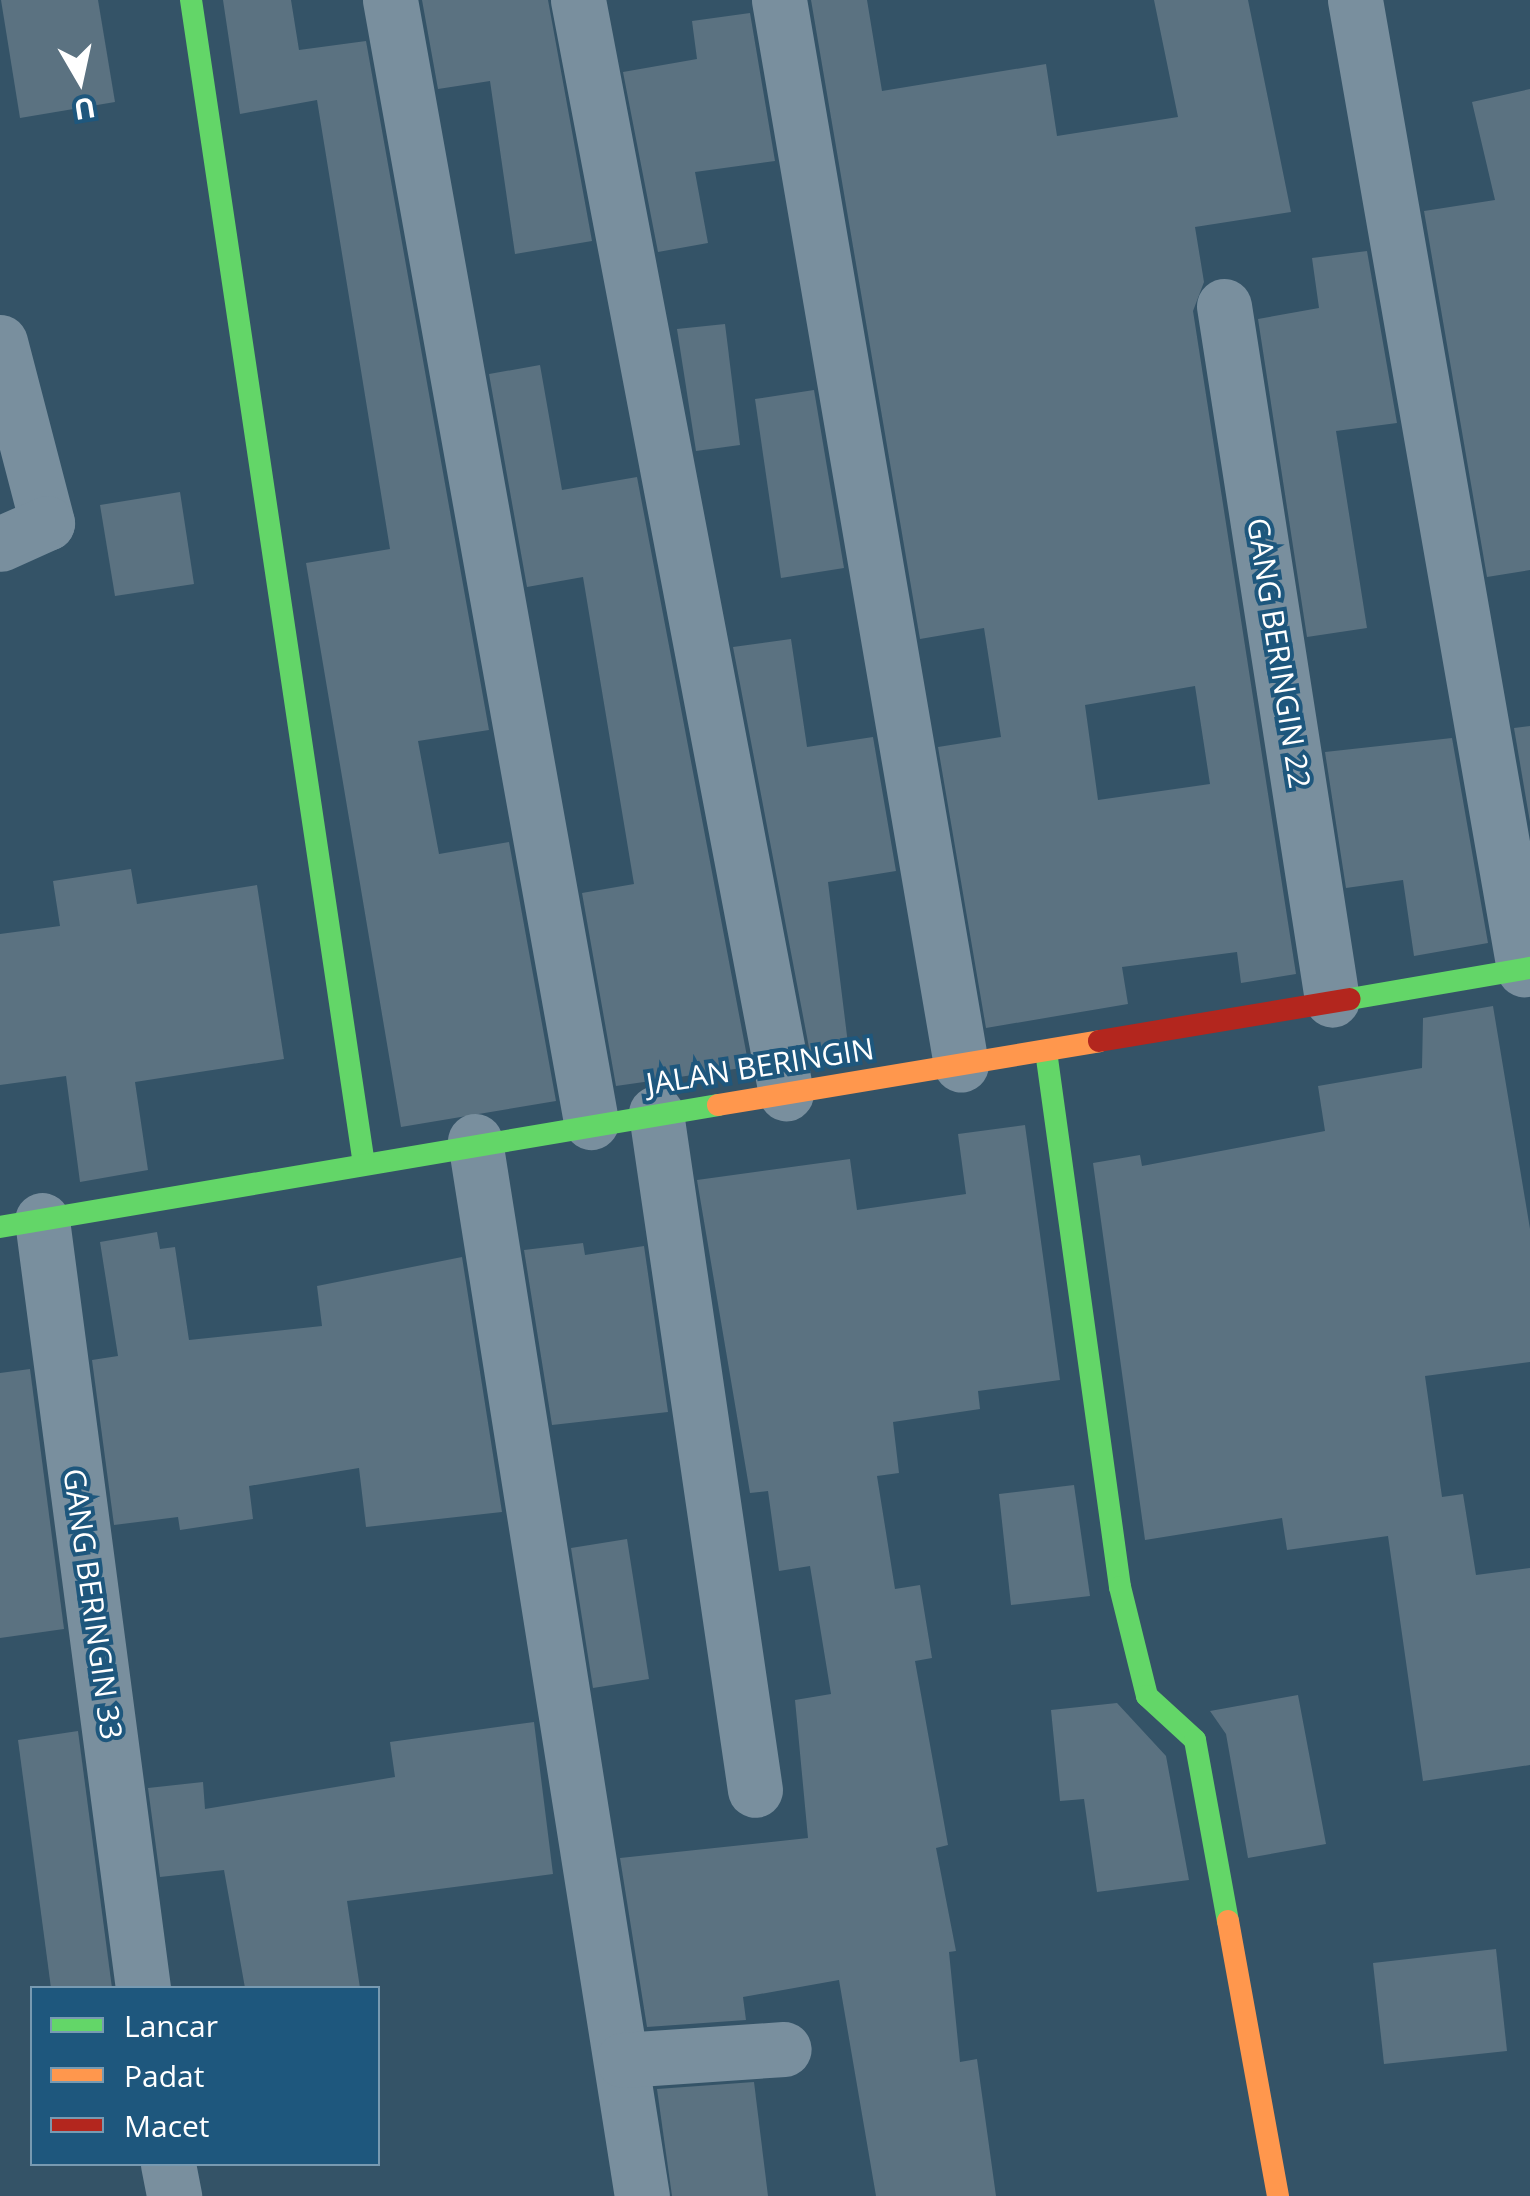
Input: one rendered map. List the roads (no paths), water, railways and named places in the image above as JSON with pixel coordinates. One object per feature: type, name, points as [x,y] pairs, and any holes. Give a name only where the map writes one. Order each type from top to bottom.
[{"type":"street","points":[[190,0],[364,1164]]},
{"type":"street","points":[[390,0],[591,1122]]},
{"type":"street","points":[[578,0],[786,1093]]},
{"type":"street","points":[[779,0],[961,1065]]},
{"type":"street","points":[[1355,0],[1527,968]]},
{"type":"street","name":"GANG BERINGIN 22","points":[[1224,306],[1332,1000]]},
{"type":"street","points":[[0,342],[47,523],[0,544]]},
{"type":"street","name":"JALAN BERINGIN","points":[[21,1224],[475,1141],[961,1065],[1527,968]]},
{"type":"street","points":[[1046,1051],[1120,1587],[1147,1696],[1195,1740],[1278,2196]]},
{"type":"street","points":[[656,1112],[755,1790]]},
{"type":"street","points":[[475,1141],[642,2196]]},
{"type":"street","name":"GANG BERINGIN 33","points":[[21,1224],[142,1986]]},
{"type":"street","points":[[623,2060],[784,2048]]},
{"type":"street","points":[[168,2166],[174,2196]]}]
